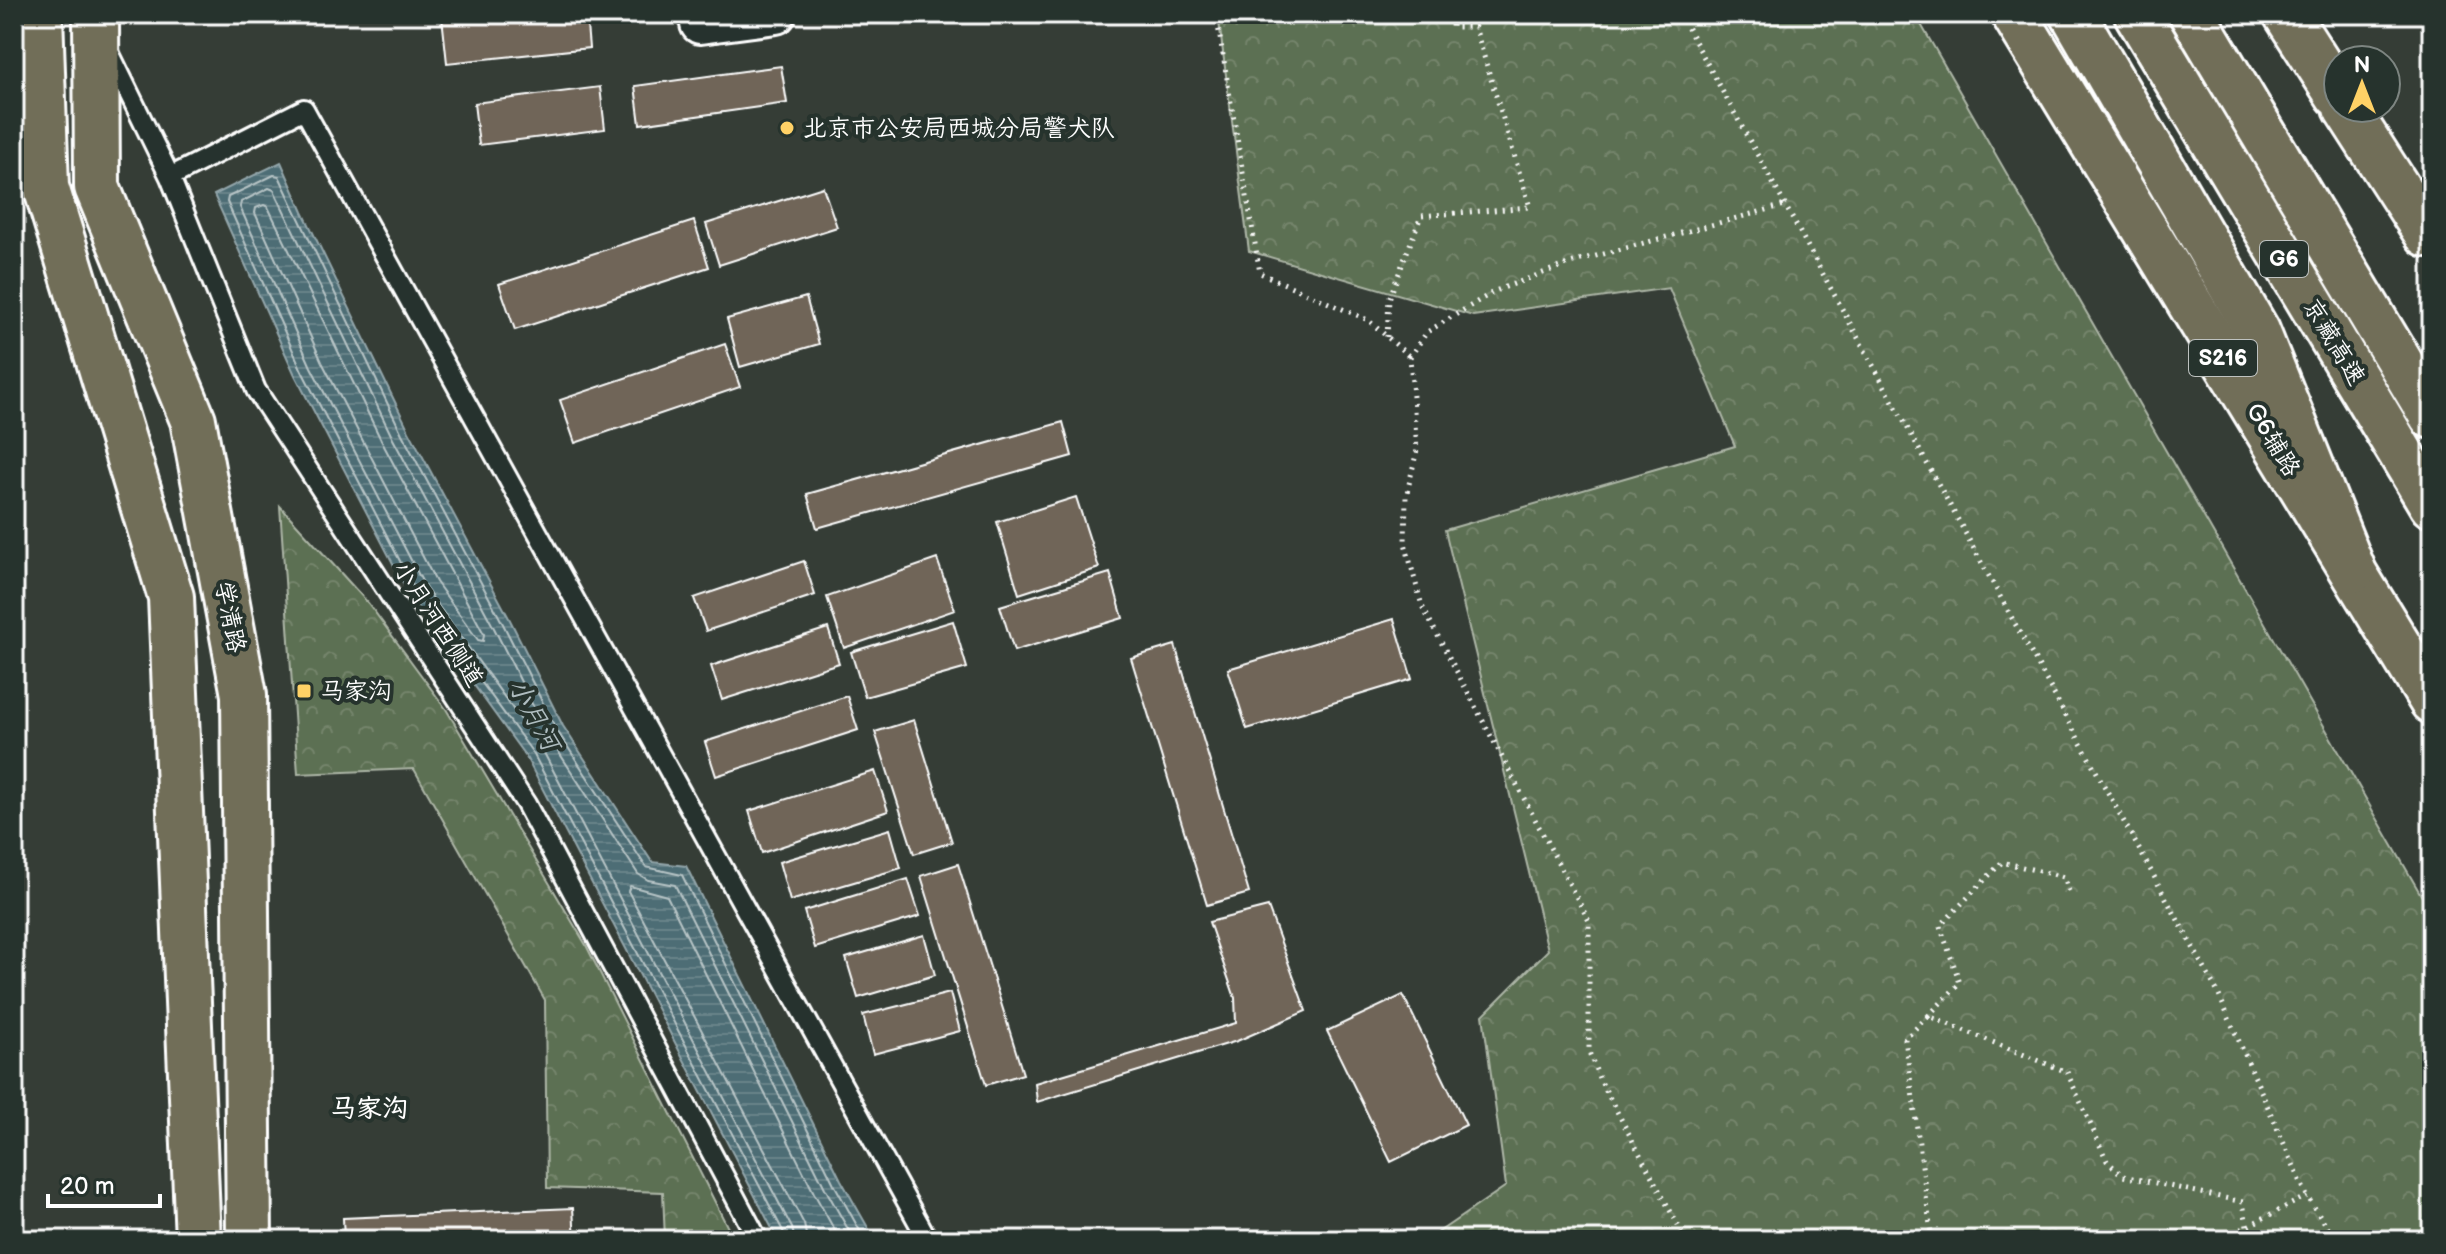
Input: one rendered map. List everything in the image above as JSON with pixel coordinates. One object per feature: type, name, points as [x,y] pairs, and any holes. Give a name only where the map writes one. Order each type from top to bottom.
[{"type":"main road","points":[[40,14],[46,187],[171,597],[198,1240]]},
{"type":"main road","name":"G6辅路","points":[[2014,14],[2432,701]]},
{"type":"main road","points":[[2073,14],[2257,331],[2353,570]]},
{"type":"main road","name":"京藏高速","points":[[2137,14],[2432,505]]},
{"type":"main road","name":"京藏高速","points":[[2192,14],[2432,416]]},
{"type":"main road","points":[[2286,14],[2322,70]]},
{"type":"main road","points":[[2309,14],[2325,44]]},
{"type":"main road","name":"学清路","points":[[96,20],[97,187],[193,420],[244,695],[249,1240]]},
{"type":"main road","points":[[2356,124],[2430,238]]},
{"type":"main road","points":[[2368,124],[2430,238]]},
{"type":"street","points":[[700,24],[776,14]]},
{"type":"lane","name":"小月河西侧道","points":[[96,20],[170,177],[256,390],[526,804],[758,1240]]},
{"type":"lane","points":[[170,177],[304,109],[928,1240]]},
{"type":"path","points":[[1216,14],[1260,273],[1368,320],[1410,357]]},
{"type":"path","points":[[1387,337],[1389,299],[1421,216],[1530,207],[1475,27],[1452,27],[1453,14]]},
{"type":"path","points":[[1680,14],[2217,991],[2307,1196],[2336,1240]]},
{"type":"path","points":[[1686,1240],[1599,1078],[1589,1052],[1589,921],[1422,606],[1405,543],[1406,497],[1417,450],[1410,357],[1427,332],[1495,291],[1570,263],[1785,205]]},
{"type":"path","points":[[1932,1240],[1905,1039],[1960,983],[1940,926],[2002,862],[2064,877],[2069,891]]},
{"type":"path","points":[[1928,1016],[2067,1072],[2107,1161],[2123,1176],[2243,1202],[2247,1226]]},
{"type":"path","points":[[2220,1240],[2307,1196]]},
{"type":"green space","points":[[1218,14],[1915,14],[2432,914],[2432,1240],[1427,1240],[1506,1186],[1483,1015],[1548,950],[1445,530],[1735,446],[1669,288],[1473,316],[1249,251]]},
{"type":"green space","points":[[280,506],[368,603],[446,709],[586,945],[734,1240],[665,1240],[663,1192],[547,1188],[545,1000],[414,769],[298,774]]},
{"type":"water","name":"小月河","points":[[281,162],[409,431],[563,726],[652,862],[686,866],[841,1180],[875,1240],[778,1240],[526,757],[411,598],[295,375],[214,195]]},
{"type":"building","points":[[586,14],[589,48],[447,63],[442,17]]},
{"type":"building","points":[[781,66],[787,103],[640,124],[635,86]]},
{"type":"building","points":[[600,87],[605,129],[479,145],[474,103]]},
{"type":"building","points":[[823,187],[837,227],[719,265],[706,224]]},
{"type":"building","points":[[694,221],[709,267],[515,330],[499,284]]},
{"type":"building","points":[[806,297],[819,344],[740,367],[727,319]]},
{"type":"building","points":[[725,344],[740,387],[575,443],[560,400]]},
{"type":"building","points":[[1063,422],[1072,456],[817,528],[807,494]]},
{"type":"building","points":[[1076,497],[1099,568],[1019,594],[997,522]]},
{"type":"building","points":[[937,559],[955,610],[844,648],[827,597]]},
{"type":"building","points":[[804,561],[815,595],[706,631],[694,598]]},
{"type":"building","points":[[1110,573],[1123,618],[1014,651],[1000,606]]},
{"type":"building","points":[[1394,619],[1412,679],[1247,729],[1228,669]]},
{"type":"building","points":[[953,621],[967,668],[865,697],[851,652]]},
{"type":"building","points":[[828,628],[839,663],[722,700],[711,666]]},
{"type":"building","points":[[1175,645],[1249,893],[1207,905],[1131,658]]},
{"type":"building","points":[[847,696],[858,730],[716,776],[705,742]]},
{"type":"building","points":[[914,720],[952,842],[914,854],[875,732]]},
{"type":"building","points":[[875,771],[888,811],[762,853],[749,811]]},
{"type":"building","points":[[890,829],[901,868],[790,901],[779,862]]},
{"type":"building","points":[[958,864],[1023,1074],[986,1085],[921,876]]},
{"type":"building","points":[[908,879],[920,916],[815,948],[804,911]]},
{"type":"building","points":[[1268,907],[1306,1011],[1237,1041],[1037,1102],[1035,1083],[1236,1023],[1235,998],[1209,922]]},
{"type":"building","points":[[924,935],[935,975],[858,998],[846,958]]},
{"type":"building","points":[[950,993],[960,1031],[873,1054],[863,1015]]},
{"type":"building","points":[[1403,995],[1466,1125],[1391,1162],[1327,1031]]},
{"type":"building","points":[[573,1208],[575,1240],[344,1240],[343,1218]]},
{"type":"place","name":"北京市公安局西城分局警犬队","points":[[787,128]]},
{"type":"place","name":"马家沟","points":[[304,691]]},
{"type":"district","name":"马家沟","points":[[369,1109]]}]
